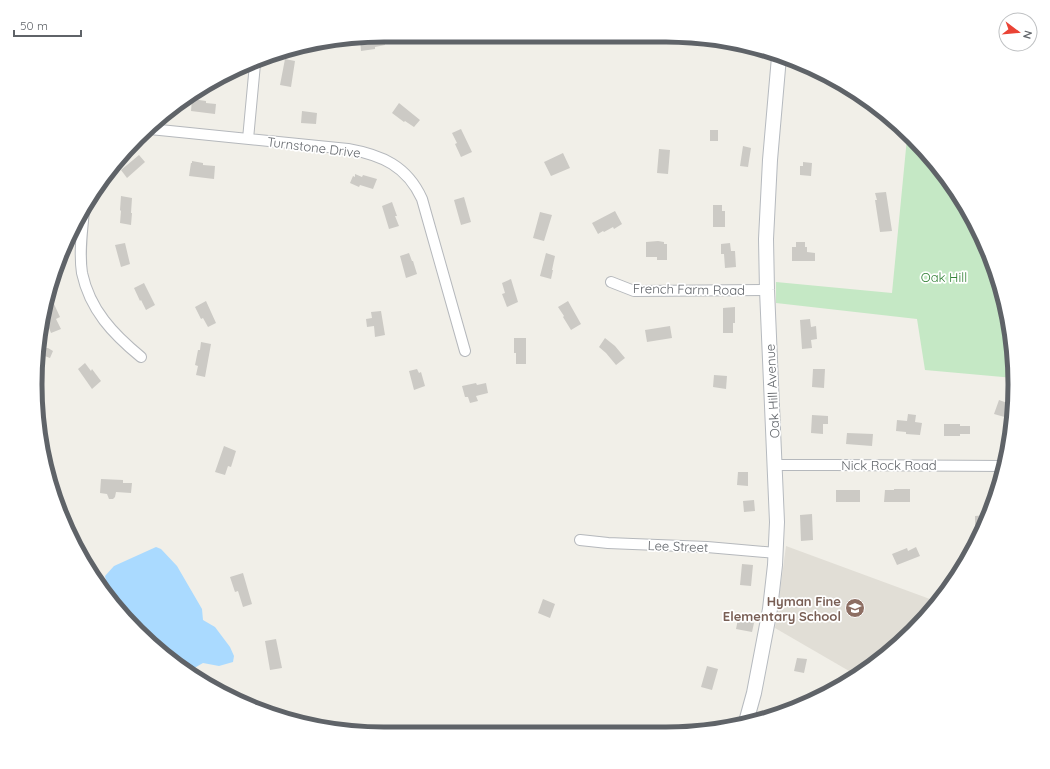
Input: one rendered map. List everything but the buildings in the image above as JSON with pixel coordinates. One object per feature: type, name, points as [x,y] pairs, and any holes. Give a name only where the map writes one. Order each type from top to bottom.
[{"type":"main road","name":"Oak Hill Avenue","points":[[748,716],[754,694],[770,609],[776,552],[777,522],[766,239],[768,192],[779,61]]},
{"type":"street","points":[[248,139],[256,67]]},
{"type":"street","name":"Turnstone Drive","points":[[156,130],[361,151],[385,159],[411,180],[422,199],[465,351]]},
{"type":"street","points":[[82,223],[81,235],[82,272],[87,289],[101,317],[111,330],[142,358]]},
{"type":"street","name":"French Farm Road","points":[[611,282],[634,291],[767,290]]},
{"type":"street","name":"Nick Rock Road","points":[[774,465],[833,464],[998,466]]},
{"type":"street","name":"Lee Street","points":[[580,540],[608,543],[707,547],[776,552]]},
{"type":"shaded area","name":"Hyman Fine Elementary School","points":[[786,546],[932,600],[908,627],[874,656],[851,672],[775,628]]},
{"type":"green space","name":"Oak Hill","points":[[907,141],[937,176],[950,194],[973,233],[982,253],[990,274],[1001,318],[1005,340],[1008,377],[925,370],[917,319],[776,303],[776,282],[892,293]]},
{"type":"water","points":[[156,547],[161,549],[177,566],[202,609],[203,620],[215,627],[230,647],[234,656],[233,662],[219,666],[203,663],[193,669],[176,656],[142,627],[107,584],[105,576],[114,566]]},
{"type":"place","name":"Hyman Fine Elementary School","points":[[855,608]]}]
